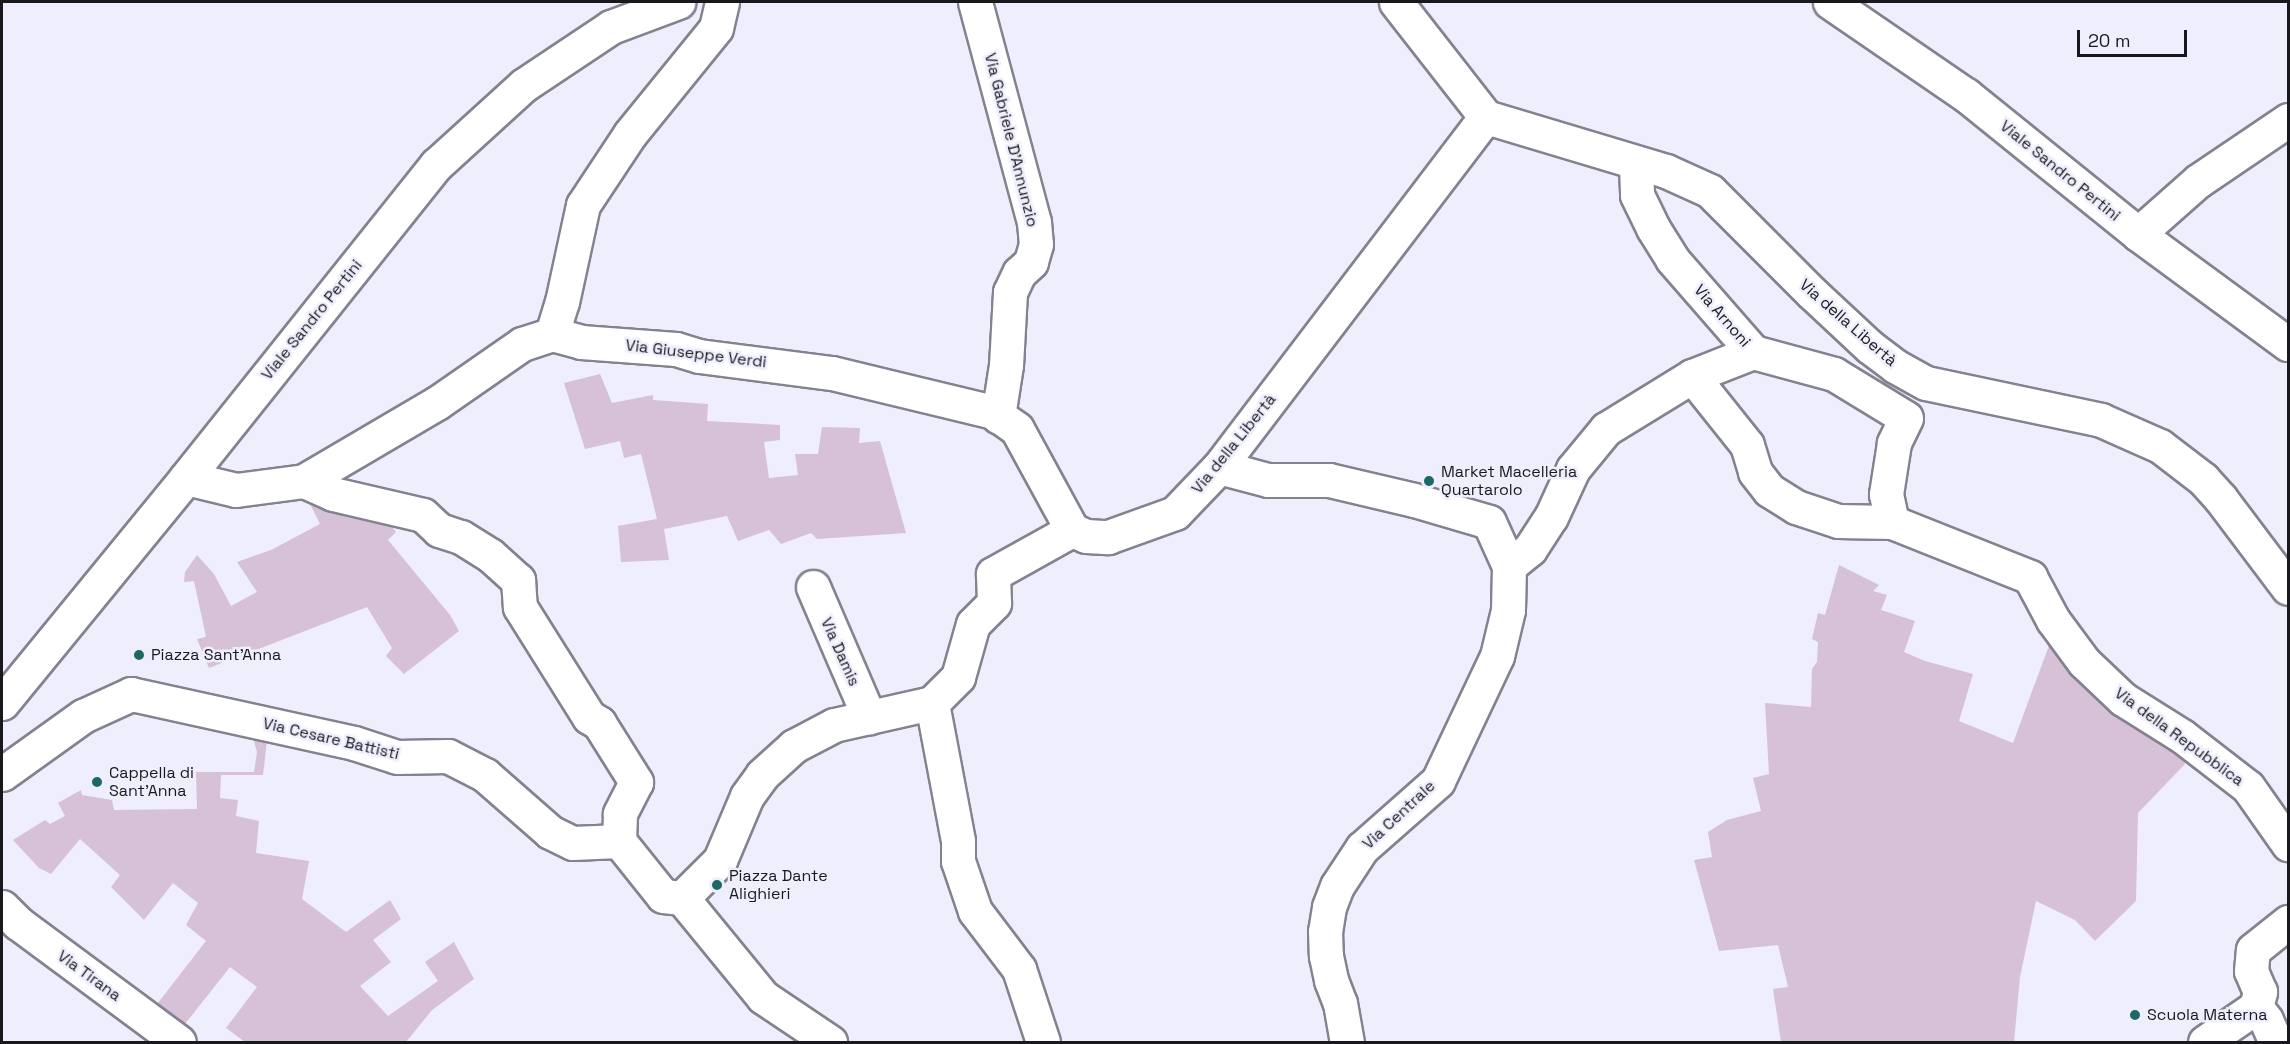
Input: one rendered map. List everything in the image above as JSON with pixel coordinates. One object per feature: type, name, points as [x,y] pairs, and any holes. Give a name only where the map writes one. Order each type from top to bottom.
[{"type":"street","name":"Viale Sandro Pertini","points":[[2,703],[186,478],[436,165],[524,85],[611,27],[678,2]]},
{"type":"street","points":[[186,478],[236,490],[304,481],[437,403],[522,344],[552,334],[562,302],[583,205],[630,134],[716,28],[722,2]]},
{"type":"street","name":"Via Gabriele D'Annunzio","points":[[975,2],[1034,222],[1036,244],[1031,262],[1019,273],[1010,292],[1006,364],[999,416]]},
{"type":"street","points":[[1396,2],[1486,117]]},
{"type":"street","name":"Viale Sandro Pertini","points":[[1830,2],[1966,95],[2138,234],[2289,344]]},
{"type":"street","name":"Via della Libertà","points":[[1072,530],[1086,536],[1108,537],[1175,513],[1219,467],[1486,117],[1636,164],[1666,171],[1710,191],[1805,286],[1870,346],[1895,366],[1926,383],[2101,420],[2160,446],[2209,486],[2289,588]]},
{"type":"street","points":[[2138,234],[2198,181],[2289,120]]},
{"type":"street","name":"Via Arnoni","points":[[1636,164],[1637,195],[1672,260],[1753,352],[1834,374],[1906,418],[1894,443],[1886,494],[1892,522]]},
{"type":"street","name":"Via Giuseppe Verdi","points":[[552,334],[580,342],[676,348],[699,356],[776,364],[832,373],[993,412],[1017,429],[1072,530]]},
{"type":"street","points":[[1509,566],[1530,549],[1551,517],[1573,469],[1606,429],[1692,376],[1753,352]]},
{"type":"street","name":"Via della Repubblica","points":[[1692,376],[1747,445],[1755,472],[1769,490],[1796,507],[1838,520],[1892,522],[2030,578],[2053,620],[2084,662],[2123,699],[2182,736],[2248,787],[2289,844]]},
{"type":"street","name":"Via Centrale","points":[[1219,467],[1268,480],[1329,480],[1414,500],[1489,522],[1509,566],[1508,610],[1497,656],[1438,781],[1362,848],[1348,866],[1333,896],[1325,931],[1326,956],[1331,981],[1340,1003],[1347,1042]]},
{"type":"street","points":[[304,481],[333,495],[423,515],[439,530],[461,537],[490,555],[518,580],[520,607],[589,717],[599,723],[636,782],[620,814],[619,841],[663,896],[682,898],[763,997],[830,1042]]},
{"type":"street","points":[[682,898],[720,860],[747,796],[762,776],[794,746],[834,725],[932,704],[958,677],[973,624],[994,603],[993,574],[1072,530]]},
{"type":"street","name":"Via Damis","points":[[813,587],[869,717]]},
{"type":"street","name":"Via Cesare Battisti","points":[[2,774],[83,716],[131,694],[354,743],[397,757],[448,756],[485,775],[516,805],[550,832],[573,843],[619,841]]},
{"type":"street","points":[[932,704],[958,841],[958,861],[975,911],[1019,969],[1043,1042]]},
{"type":"street","name":"Via Tirana","points":[[2,907],[18,923],[179,1042]]},
{"type":"street","points":[[2205,1042],[2256,1007],[2260,992],[2251,971],[2253,950],[2289,922]]},
{"type":"street","points":[[2256,1007],[2266,1020],[2276,1042]]},
{"type":"shaded area","points":[[600,374],[612,403],[653,395],[653,400],[708,404],[707,421],[780,425],[780,440],[764,442],[769,478],[798,475],[795,454],[818,454],[822,427],[860,428],[859,443],[880,441],[906,533],[817,539],[811,533],[781,544],[769,530],[738,541],[727,516],[664,529],[669,560],[621,562],[618,526],[657,519],[641,454],[624,458],[620,441],[585,449],[564,383]]},
{"type":"shaded area","points":[[307,498],[392,527],[396,532],[388,540],[450,615],[459,631],[404,674],[386,656],[392,648],[367,607],[209,668],[197,639],[206,637],[194,581],[184,582],[185,572],[197,555],[214,574],[231,606],[257,592],[237,562],[271,550],[320,524]]},
{"type":"shaded area","points":[[1839,565],[1879,585],[1873,591],[1887,595],[1881,610],[1915,621],[1904,652],[1925,661],[1973,674],[1959,721],[2013,743],[2051,640],[2172,742],[2185,764],[2138,813],[2136,901],[2095,941],[2075,920],[2036,901],[2020,977],[2014,1042],[1781,1042],[1773,989],[1788,987],[1778,945],[1719,951],[1694,860],[1712,857],[1708,832],[1727,820],[1761,811],[1753,778],[1769,774],[1765,703],[1811,707],[1812,669],[1817,662],[1818,642],[1812,639],[1818,613],[1825,615]]},
{"type":"shaded area","points":[[253,737],[267,741],[263,775],[221,775],[220,798],[238,800],[236,816],[259,821],[256,853],[309,861],[302,899],[346,932],[390,900],[401,919],[373,940],[391,962],[360,986],[388,1016],[438,981],[425,962],[454,942],[474,979],[432,1010],[406,1042],[245,1042],[226,1028],[257,987],[230,967],[181,1029],[154,1008],[206,941],[186,925],[198,903],[173,883],[144,920],[111,887],[120,875],[80,839],[51,874],[39,868],[13,840],[45,820],[50,824],[65,816],[58,803],[81,790],[82,795],[112,800],[114,810],[197,809],[196,772],[254,772],[257,752]]},
{"type":"place","name":"Market Macelleria Quartarolo","points":[[1429,481]]},
{"type":"place","name":"Piazza Sant'Anna","points":[[139,655]]},
{"type":"place","name":"Cappella di Sant'Anna","points":[[97,782]]},
{"type":"place","name":"Piazza Dante Alighieri","points":[[717,885]]},
{"type":"place","name":"Scuola Materna","points":[[2135,1015]]}]
